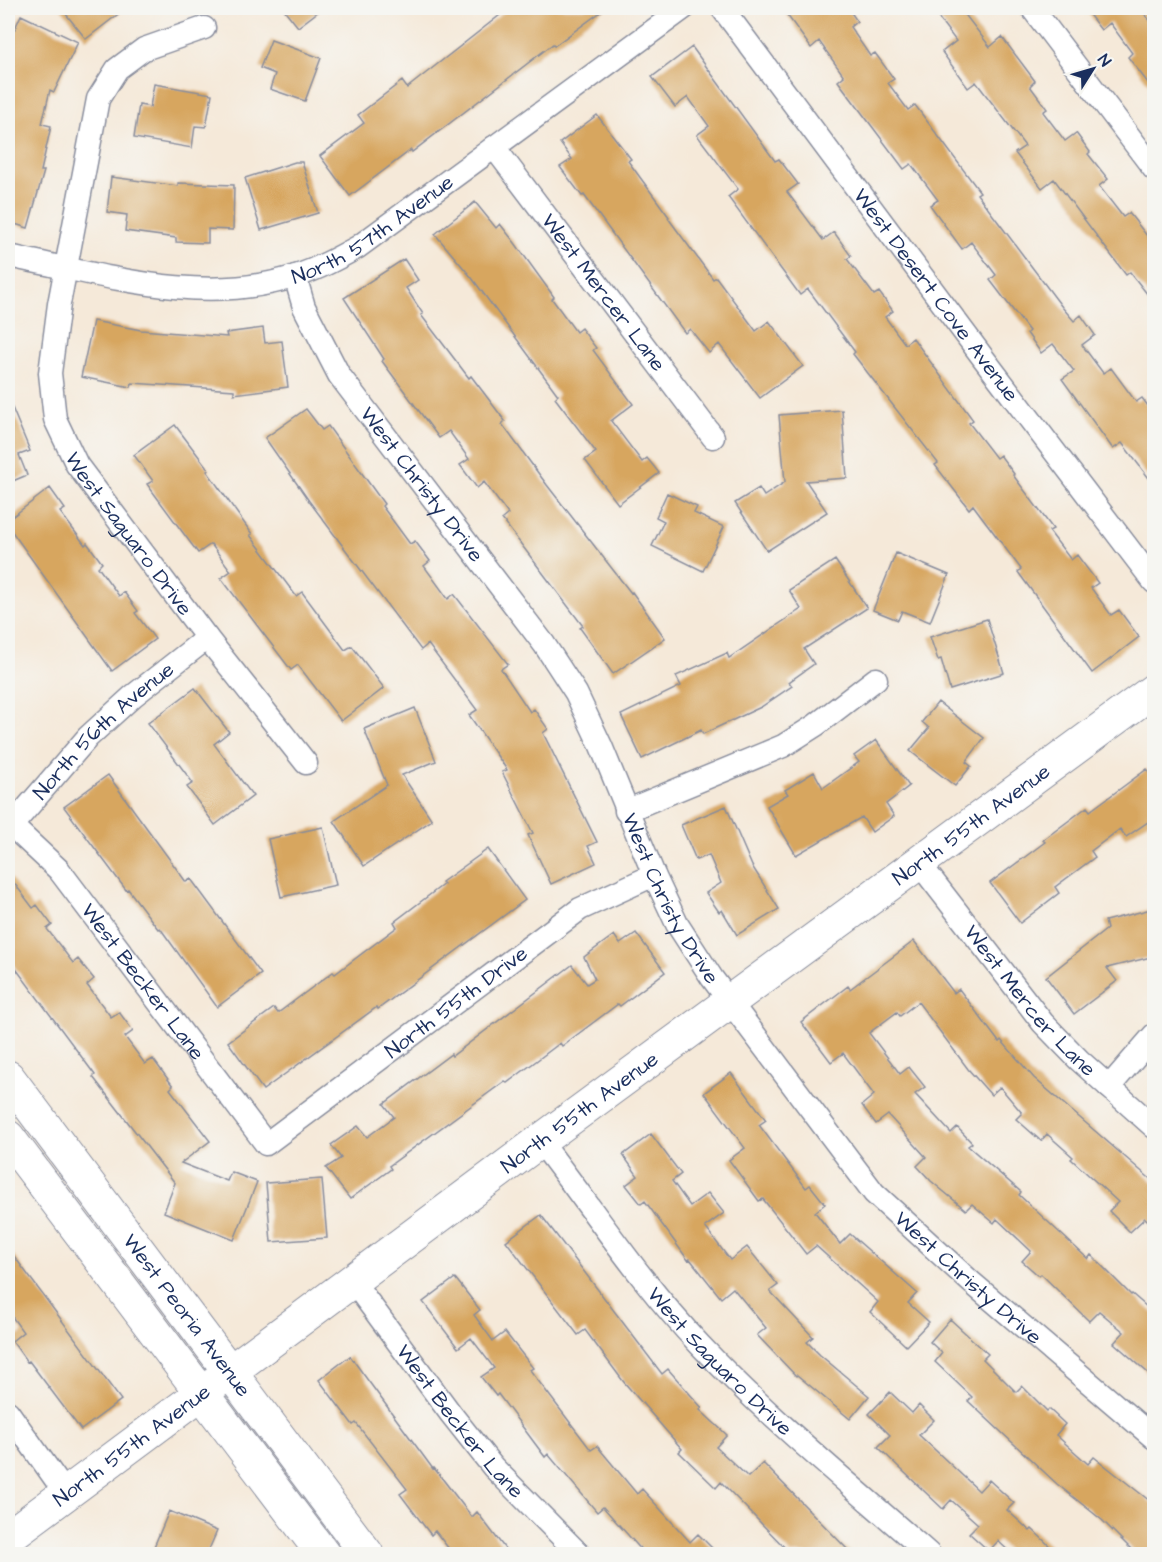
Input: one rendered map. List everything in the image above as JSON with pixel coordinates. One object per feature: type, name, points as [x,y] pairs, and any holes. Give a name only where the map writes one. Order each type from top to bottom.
[{"type":"street","name":"North 57th Avenue","points":[[8,256],[182,289],[259,285],[295,276],[324,265],[358,247],[684,8]]},
{"type":"street","name":"West Desert Cove Avenue","points":[[722,8],[977,350],[1155,582]]},
{"type":"street","points":[[1032,8],[1155,169]]},
{"type":"street","name":"West Saguaro Drive","points":[[204,28],[144,48],[117,69],[98,99],[59,304],[50,374],[55,419],[77,465],[207,638],[306,763]]},
{"type":"street","name":"West Mercer Lane","points":[[494,147],[713,437]]},
{"type":"street","name":"West Christy Drive","points":[[295,276],[304,307],[339,375],[544,644],[576,693],[677,924],[730,1001],[874,1193],[971,1282],[1155,1438]]},
{"type":"street","name":"North 56th Avenue","points":[[10,828],[88,737],[133,696],[207,638]]},
{"type":"street","points":[[626,810],[783,746],[876,679]]},
{"type":"street","name":"North 55th Avenue","points":[[8,1538],[540,1140],[1155,690]]},
{"type":"street","name":"West Becker Lane","points":[[10,828],[59,870],[266,1144]]},
{"type":"street","name":"West Mercer Lane","points":[[919,863],[1043,1023],[1079,1060],[1155,1127]]},
{"type":"street","name":"North 55th Drive","points":[[266,1144],[580,909],[654,875]]},
{"type":"street","points":[[1109,1087],[1155,1035]]},
{"type":"street","name":"West Peoria Avenue","points":[[8,1077],[367,1554]]},
{"type":"street","name":"West Peoria Avenue","points":[[8,1137],[323,1554]]},
{"type":"street","name":"West Saguaro Drive","points":[[540,1140],[645,1282],[699,1344],[753,1398],[929,1554]]},
{"type":"street","name":"West Becker Lane","points":[[352,1280],[493,1467],[579,1554]]},
{"type":"street","points":[[8,1413],[66,1494]]},
{"type":"building","points":[[61,8],[126,8],[86,39]]},
{"type":"building","points":[[283,8],[323,8],[298,27]]},
{"type":"building","points":[[509,8],[606,8],[554,46],[553,44],[412,152],[411,150],[350,196],[320,156],[364,123],[358,115],[402,81],[407,88]]},
{"type":"building","points":[[782,8],[848,8],[857,21],[850,27],[870,56],[875,53],[894,79],[888,83],[908,110],[915,105],[980,192],[977,194],[1062,307],[1074,321],[1081,315],[1095,335],[1082,345],[1103,373],[1111,368],[1136,402],[1142,398],[1155,415],[1155,486],[1122,443],[1113,449],[1062,379],[1074,371],[1053,344],[1041,353],[1027,333],[1029,331],[990,280],[996,275],[971,242],[962,249],[930,205],[938,200],[911,164],[904,169],[838,81],[844,76],[819,41],[811,48]]},
{"type":"building","points":[[931,8],[960,8],[990,47],[1002,37],[1035,81],[1030,86],[1047,109],[1043,112],[1065,141],[1076,133],[1090,152],[1088,154],[1108,179],[1099,186],[1123,217],[1129,213],[1155,246],[1155,304],[1130,272],[1126,275],[1054,179],[1042,188],[1015,153],[1025,146],[976,82],[968,88],[942,52],[956,41]]},
{"type":"building","points":[[1084,8],[1140,8],[1155,27],[1155,92],[1128,57],[1132,53],[1110,23],[1101,30]]},
{"type":"building","points":[[21,15],[78,42],[54,92],[50,90],[42,124],[51,126],[41,171],[44,171],[28,228],[8,222],[8,44]]},
{"type":"building","points":[[271,40],[321,58],[305,101],[270,89],[275,74],[260,68]]},
{"type":"building","points":[[692,47],[775,161],[779,159],[798,184],[787,192],[823,240],[834,232],[851,256],[847,259],[874,295],[879,292],[893,311],[885,317],[905,344],[913,338],[973,420],[969,423],[996,458],[1000,455],[1053,529],[1049,531],[1071,560],[1077,555],[1098,583],[1091,588],[1111,615],[1119,610],[1139,637],[1092,673],[1018,572],[1021,569],[973,505],[969,509],[935,465],[938,463],[853,354],[855,352],[808,289],[800,295],[728,197],[738,189],[697,135],[709,126],[688,97],[675,107],[652,77]]},
{"type":"building","points":[[154,84],[212,94],[206,127],[195,126],[192,148],[134,138],[139,105],[150,107]]},
{"type":"building","points":[[597,115],[631,159],[628,161],[713,279],[716,277],[756,331],[769,321],[803,366],[760,398],[719,344],[709,353],[690,329],[685,333],[584,195],[582,196],[560,167],[572,159],[560,143]]},
{"type":"building","points":[[295,162],[302,162],[318,213],[261,230],[245,178]]},
{"type":"building","points":[[111,177],[178,186],[178,183],[234,185],[233,230],[208,229],[208,243],[176,242],[176,238],[125,231],[127,215],[107,212]]},
{"type":"building","points":[[475,202],[496,228],[500,224],[515,243],[576,332],[581,328],[596,348],[593,350],[633,404],[611,421],[642,462],[647,458],[659,473],[618,504],[585,460],[596,452],[555,398],[558,395],[472,278],[435,234]]},
{"type":"building","points":[[404,259],[418,280],[406,288],[423,314],[421,315],[505,421],[502,424],[665,638],[613,674],[580,628],[583,626],[502,519],[508,514],[484,482],[477,488],[460,465],[469,459],[449,431],[439,438],[382,361],[384,359],[344,298]]},
{"type":"building","points":[[93,321],[141,330],[227,337],[226,333],[263,328],[265,343],[282,341],[288,387],[234,394],[234,390],[132,383],[131,387],[81,377]]},
{"type":"building","points":[[8,398],[30,451],[19,455],[27,475],[8,483]]},
{"type":"building","points":[[306,409],[322,430],[328,426],[410,544],[415,541],[430,561],[424,566],[448,599],[454,594],[508,664],[501,669],[530,712],[534,709],[548,729],[543,733],[597,842],[588,846],[596,863],[551,884],[528,835],[533,833],[502,772],[507,770],[469,715],[477,710],[428,644],[421,650],[309,501],[265,438]]},
{"type":"building","points":[[842,410],[847,478],[806,481],[827,512],[767,551],[735,503],[759,488],[764,496],[785,482],[779,415]]},
{"type":"building","points":[[175,425],[209,470],[207,471],[252,534],[250,535],[296,596],[302,592],[345,650],[352,646],[384,688],[341,721],[298,665],[291,670],[221,578],[231,571],[211,544],[198,553],[147,484],[153,481],[134,455]]},
{"type":"building","points":[[50,488],[65,509],[60,512],[102,563],[98,567],[119,596],[124,592],[138,611],[135,613],[155,639],[112,671],[8,526],[8,520]]},
{"type":"building","points":[[667,493],[697,507],[694,513],[724,527],[703,571],[652,546],[664,521],[656,517]]},
{"type":"building","points":[[896,553],[949,575],[930,622],[902,611],[898,620],[873,610]]},
{"type":"building","points":[[835,560],[867,608],[804,649],[814,664],[789,682],[792,686],[761,707],[703,734],[701,730],[642,759],[621,715],[681,686],[676,676],[727,653],[729,658],[801,609],[789,590]]},
{"type":"building","points":[[987,619],[1004,673],[950,690],[941,659],[938,660],[930,637]]},
{"type":"building","points":[[195,688],[229,732],[214,744],[253,796],[215,825],[187,787],[193,783],[148,723]]},
{"type":"building","points":[[938,702],[984,738],[966,762],[971,766],[955,786],[910,751],[929,728],[922,722]]},
{"type":"building","points":[[415,708],[436,761],[402,775],[432,820],[364,866],[334,821],[387,785],[364,729]]},
{"type":"building","points":[[876,740],[909,786],[886,804],[894,816],[872,832],[862,817],[796,855],[767,806],[788,794],[785,790],[814,772],[823,788],[859,762],[854,756]]},
{"type":"building","points":[[1147,769],[1155,780],[1155,817],[1126,837],[1120,829],[1091,851],[1095,857],[1055,887],[1059,893],[1020,923],[990,883],[1087,807],[1090,811]]},
{"type":"building","points":[[108,775],[186,882],[191,879],[261,974],[217,1007],[160,928],[158,929],[128,889],[126,890],[64,807]]},
{"type":"building","points":[[726,806],[752,866],[779,909],[737,935],[722,910],[719,912],[706,893],[721,883],[709,855],[696,860],[681,825]]},
{"type":"building","points":[[323,827],[336,885],[281,897],[268,839]]},
{"type":"building","points":[[488,849],[525,900],[378,1009],[377,1007],[263,1090],[228,1042],[274,1008],[278,1013],[333,972],[335,974],[397,927],[394,922],[444,884],[442,882]]},
{"type":"building","points":[[8,875],[33,908],[37,905],[52,925],[47,929],[73,963],[78,959],[94,979],[87,985],[111,1017],[119,1012],[133,1031],[125,1037],[145,1064],[153,1059],[173,1086],[170,1089],[210,1141],[181,1163],[227,1181],[231,1172],[257,1182],[234,1240],[164,1212],[175,1183],[93,1077],[95,1075],[8,958]]},
{"type":"building","points":[[1155,908],[1155,956],[1107,968],[1117,981],[1074,1014],[1046,977],[1107,929],[1105,921]]},
{"type":"building","points":[[636,933],[665,972],[562,1046],[560,1043],[507,1083],[505,1081],[389,1166],[391,1169],[350,1199],[326,1168],[341,1158],[331,1145],[358,1126],[367,1137],[394,1117],[384,1104],[451,1054],[452,1056],[572,965],[587,984],[595,979],[584,957],[614,935],[620,944]]},
{"type":"building","points":[[914,941],[954,993],[959,989],[999,1042],[1001,1040],[1034,1078],[1155,1183],[1155,1227],[1145,1218],[1130,1232],[1109,1211],[1118,1202],[1047,1134],[1041,1141],[1016,1119],[1022,1113],[1000,1087],[991,1095],[968,1069],[918,1002],[900,1016],[897,1012],[869,1033],[900,1074],[909,1067],[925,1087],[915,1094],[951,1133],[957,1127],[972,1143],[968,1146],[1021,1192],[1019,1195],[1088,1259],[1091,1255],[1131,1295],[1155,1314],[1155,1379],[1114,1343],[1124,1332],[1099,1311],[1089,1321],[1041,1274],[1039,1276],[1022,1261],[1031,1251],[997,1219],[994,1223],[972,1204],[966,1210],[931,1181],[917,1166],[926,1157],[888,1115],[876,1124],[862,1105],[874,1095],[843,1053],[831,1062],[801,1022],[848,986],[850,989]]},
{"type":"building","points":[[731,1073],[766,1120],[759,1125],[806,1188],[810,1185],[825,1204],[815,1212],[840,1244],[850,1234],[917,1293],[908,1303],[929,1322],[906,1346],[870,1312],[878,1302],[816,1246],[806,1254],[763,1199],[759,1201],[729,1160],[745,1148],[704,1093]]},
{"type":"building","points":[[651,1134],[681,1174],[672,1181],[690,1206],[708,1193],[724,1213],[705,1227],[730,1260],[747,1247],[778,1285],[770,1291],[813,1337],[807,1342],[869,1396],[850,1419],[796,1376],[757,1335],[766,1328],[733,1288],[721,1298],[690,1259],[688,1260],[645,1201],[641,1204],[626,1185],[638,1176],[623,1155]]},
{"type":"building","points":[[322,1179],[327,1238],[271,1242],[266,1183]]},
{"type":"building","points":[[541,1215],[662,1374],[668,1369],[702,1408],[700,1410],[727,1435],[716,1447],[748,1477],[763,1463],[852,1554],[791,1554],[721,1482],[716,1488],[679,1452],[682,1449],[623,1381],[585,1330],[578,1335],[506,1241]]},
{"type":"building","points":[[8,1248],[121,1400],[81,1430],[12,1341],[23,1332],[8,1311]]},
{"type":"building","points":[[455,1278],[480,1310],[474,1315],[493,1341],[505,1332],[533,1368],[530,1370],[591,1450],[597,1446],[637,1494],[642,1489],[690,1542],[698,1534],[718,1554],[645,1554],[603,1507],[597,1512],[548,1454],[545,1457],[498,1394],[496,1396],[481,1377],[494,1368],[471,1338],[458,1348],[423,1302]]},
{"type":"building","points":[[950,1319],[988,1354],[983,1359],[1016,1392],[1022,1386],[1047,1411],[1049,1409],[1065,1424],[1056,1435],[1088,1464],[1094,1457],[1155,1505],[1155,1554],[1136,1554],[1102,1520],[1057,1484],[968,1401],[972,1397],[935,1362],[942,1353],[930,1342]]},
{"type":"building","points":[[350,1356],[433,1469],[472,1517],[477,1512],[509,1554],[453,1554],[435,1531],[431,1535],[400,1494],[407,1489],[356,1423],[353,1425],[319,1380]]},
{"type":"building","points":[[890,1392],[912,1413],[919,1405],[934,1420],[919,1435],[979,1491],[989,1480],[1014,1503],[1007,1510],[1030,1531],[1032,1529],[1058,1554],[1012,1554],[998,1541],[989,1551],[969,1533],[978,1524],[951,1500],[943,1509],[878,1447],[890,1435],[869,1414]]},
{"type":"building","points":[[169,1511],[217,1531],[207,1554],[151,1554]]}]
